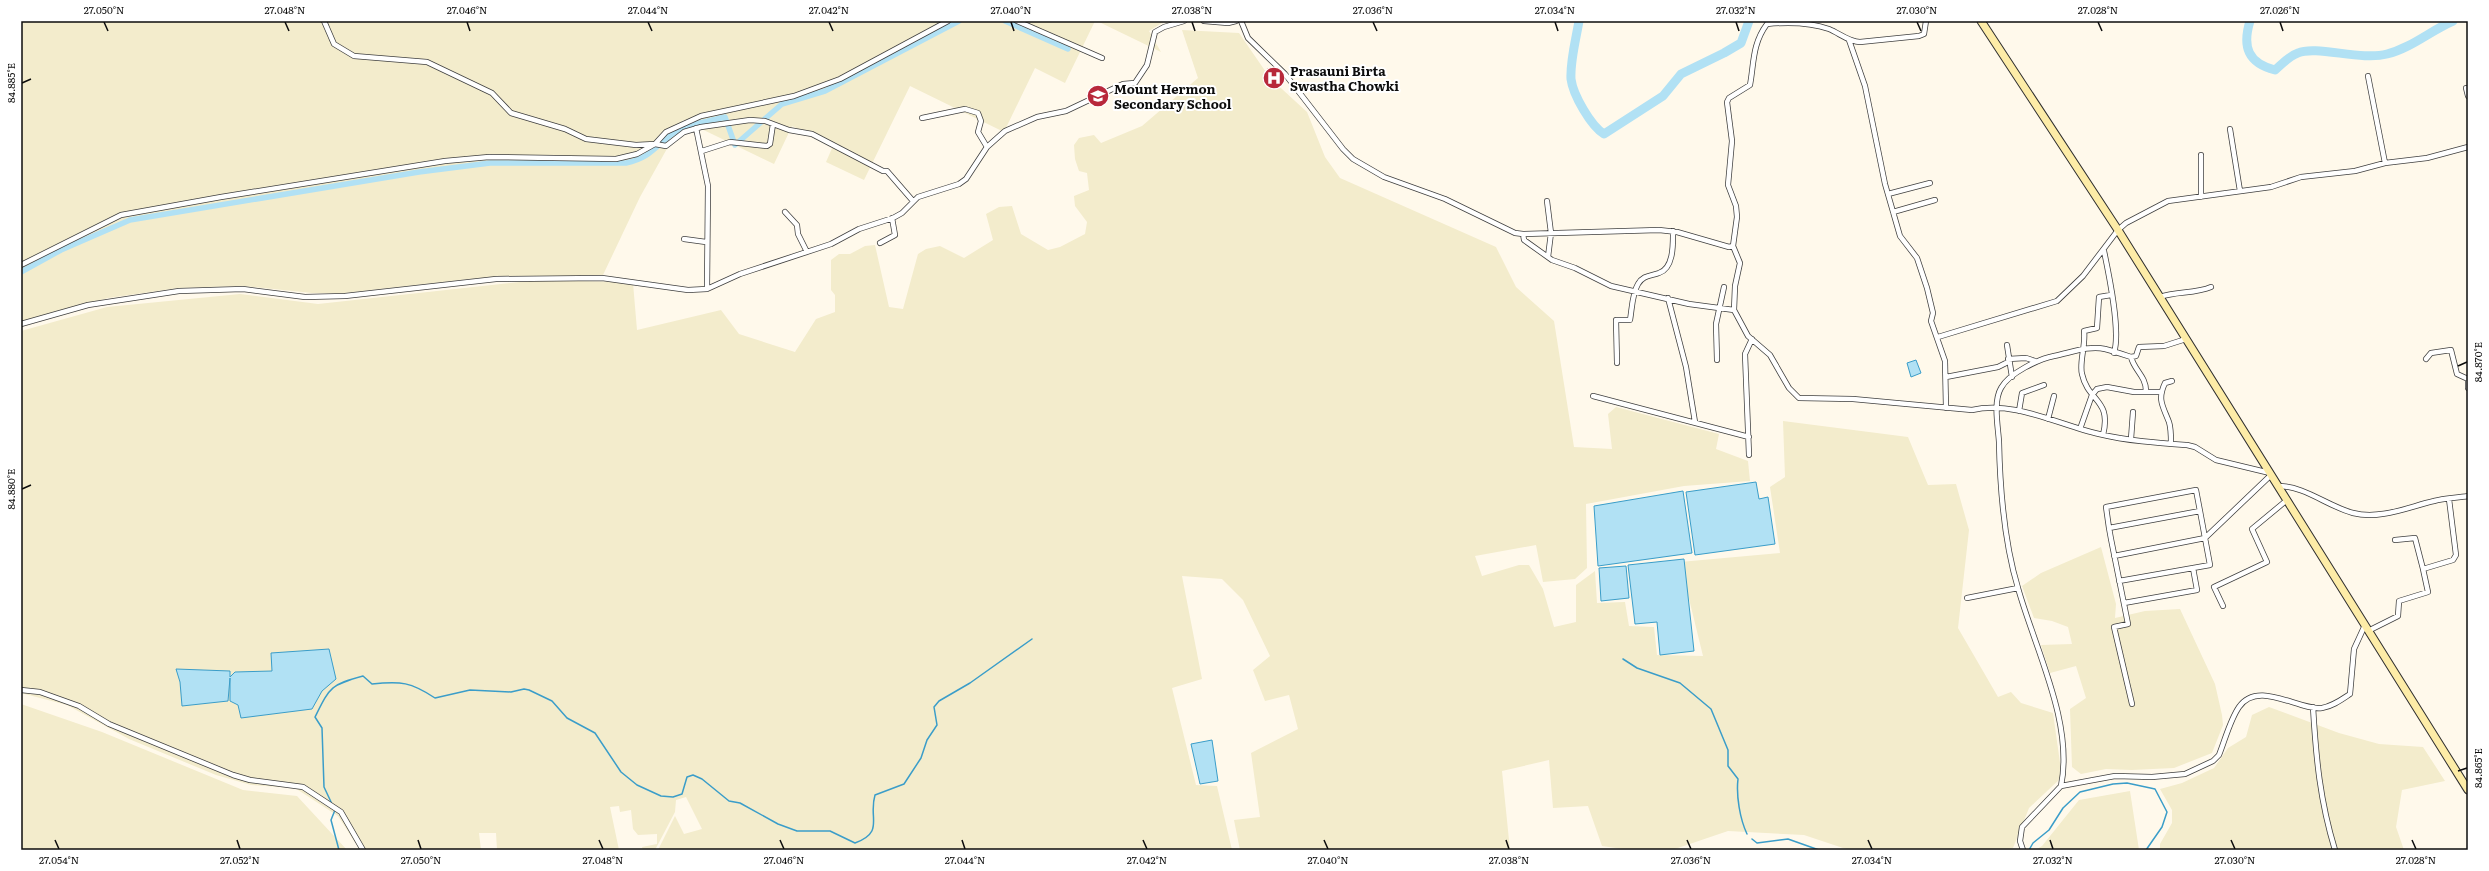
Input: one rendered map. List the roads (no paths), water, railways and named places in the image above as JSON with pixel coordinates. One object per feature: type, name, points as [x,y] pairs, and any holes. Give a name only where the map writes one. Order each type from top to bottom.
[{"type":"main road","points":[[1981,21],[2118,230],[2468,790]]},
{"type":"street","points":[[324,21],[334,44],[354,56],[427,62],[492,93],[511,112],[565,129],[586,139],[636,145],[655,144],[666,146],[684,132],[696,128],[750,120],[773,124],[812,134],[883,171],[887,171],[913,200]]},
{"type":"street","points":[[21,265],[121,215],[143,211],[446,161],[489,157],[616,159],[637,154],[655,144],[666,132],[701,116],[794,96],[840,78],[948,21]]},
{"type":"street","points":[[1016,21],[1102,58]]},
{"type":"street","points":[[21,324],[88,305],[179,291],[243,289],[305,297],[345,296],[496,279],[602,278],[688,290],[707,289],[740,274],[832,244],[859,229],[902,213],[913,200],[924,194],[959,184],[966,179],[987,147],[1005,131],[1037,117],[1066,111],[1104,92],[1135,83],[1147,65],[1156,32],[1164,27],[1184,21]]},
{"type":"street","points":[[1204,21],[1228,23],[1236,21]]},
{"type":"street","points":[[1241,21],[1248,38],[1285,74],[1342,149],[1353,159],[1384,177],[1445,199],[1515,233],[1673,231],[1729,248],[1733,246]]},
{"type":"street","points":[[1926,21],[1924,34],[1919,36],[1860,42],[1848,40],[1840,34],[1812,24],[1767,24],[1762,30],[1752,59],[1750,86],[1729,98],[1727,102],[1732,141],[1728,185],[1736,206],[1737,217],[1733,246],[1740,263],[1735,286],[1734,310],[1752,339],[1770,355],[1789,388],[1799,398],[1853,399],[1972,410],[1989,406],[2019,411],[2103,435],[2196,447],[2216,460],[2270,474]]},
{"type":"street","points":[[1848,40],[1872,114],[1892,212],[1900,236],[1917,258],[1933,313],[1931,321],[1938,337],[1945,361],[1946,408]]},
{"type":"street","points":[[2368,76],[2385,162]]},
{"type":"street","points":[[2466,88],[2468,96]]},
{"type":"street","points":[[922,118],[964,109],[978,114],[980,116],[978,132],[987,147]]},
{"type":"street","points":[[702,151],[730,142],[767,146],[770,144],[773,124]]},
{"type":"street","points":[[696,128],[702,151],[708,186],[706,242],[707,289]]},
{"type":"street","points":[[2230,128],[2240,191]]},
{"type":"street","points":[[1938,337],[2057,301],[2083,276],[2104,251],[2118,230],[2126,223],[2168,201],[2271,188],[2301,177],[2355,171],[2385,162],[2427,158],[2468,147]]},
{"type":"street","points":[[2200,197],[2201,155]]},
{"type":"street","points":[[1888,194],[1930,182]]},
{"type":"street","points":[[1892,212],[1935,200]]},
{"type":"street","points":[[1547,201],[1550,233],[1548,257]]},
{"type":"street","points":[[786,212],[797,225],[798,234],[807,252]]},
{"type":"street","points":[[880,243],[895,235],[892,218]]},
{"type":"street","points":[[1617,363],[1616,320],[1630,320],[1635,290],[1638,283],[1649,274],[1659,273],[1667,267],[1672,250],[1673,231]]},
{"type":"street","points":[[1523,234],[1524,240],[1548,257],[1611,286],[1635,290],[1689,304],[1734,310]]},
{"type":"street","points":[[684,239],[706,242]]},
{"type":"street","points":[[2104,251],[2114,306],[2117,343],[2114,353]]},
{"type":"street","points":[[1717,360],[1716,324],[1724,287]]},
{"type":"street","points":[[2160,297],[2172,292],[2198,290],[2211,287]]},
{"type":"street","points":[[2103,435],[2106,424],[2102,403],[2092,395],[2081,373],[2085,349],[2084,331],[2096,328],[2099,298],[2111,295]]},
{"type":"street","points":[[1668,298],[1686,366],[1695,422]]},
{"type":"street","points":[[1749,455],[1745,354],[1752,339]]},
{"type":"street","points":[[2023,850],[2020,841],[2022,827],[2061,786],[2065,768],[2061,725],[2018,588],[2004,522],[1998,408],[2001,388],[2012,377],[2036,361],[2085,349],[2106,349],[2114,353],[2131,357],[2136,356],[2140,347],[2164,346],[2186,339]]},
{"type":"street","points":[[2007,345],[2008,360],[2012,377]]},
{"type":"street","points":[[2426,359],[2430,353],[2451,350],[2457,374],[2468,379],[2468,388]]},
{"type":"street","points":[[2131,357],[2133,365],[2143,375],[2146,391]]},
{"type":"street","points":[[1946,378],[1998,367],[2008,360],[2026,358],[2036,361]]},
{"type":"street","points":[[2171,444],[2168,420],[2163,412],[2161,392],[2165,383],[2172,381]]},
{"type":"street","points":[[2019,411],[2022,393],[2044,385]]},
{"type":"street","points":[[2080,429],[2092,395],[2097,389],[2107,387],[2134,392],[2161,392]]},
{"type":"street","points":[[1593,396],[1749,437]]},
{"type":"street","points":[[2048,419],[2054,396]]},
{"type":"street","points":[[2131,439],[2133,412]]},
{"type":"street","points":[[2114,556],[2205,538],[2270,474]]},
{"type":"street","points":[[2278,486],[2290,486],[2352,512],[2365,515],[2392,512],[2468,496]]},
{"type":"street","points":[[2119,581],[2210,565],[2196,490],[2106,507],[2114,556],[2119,581],[2124,603],[2128,624],[2114,627],[2132,704]]},
{"type":"street","points":[[2423,569],[2453,560],[2456,556],[2449,499]]},
{"type":"street","points":[[2223,606],[2214,587],[2267,562],[2252,529],[2287,500]]},
{"type":"street","points":[[2109,528],[2200,511]]},
{"type":"street","points":[[2061,786],[2115,776],[2185,774],[2213,761],[2219,755],[2239,707],[2247,699],[2260,696],[2283,698],[2304,706],[2322,708],[2336,704],[2350,694],[2354,649],[2367,628],[2398,616],[2399,601],[2428,592],[2415,538],[2394,540]]},
{"type":"street","points":[[2124,603],[2197,590],[2193,568]]},
{"type":"street","points":[[1967,598],[2018,588]]},
{"type":"street","points":[[21,690],[40,692],[79,706],[109,724],[233,775],[250,780],[303,787],[341,812],[363,850]]},
{"type":"street","points":[[2313,707],[2318,783],[2325,819],[2335,850]]},
{"type":"water","points":[[1916,360],[1921,373],[1911,377],[1907,363]]},
{"type":"water","points":[[1756,482],[1759,499],[1768,497],[1775,544],[1695,555],[1686,492]]},
{"type":"water","points":[[1683,491],[1692,553],[1598,566],[1594,506]]},
{"type":"water","points":[[1684,559],[1694,651],[1660,655],[1657,622],[1635,624],[1628,565]]},
{"type":"water","points":[[1626,566],[1629,598],[1601,601],[1599,568]]},
{"type":"water","points":[[329,649],[336,679],[322,691],[312,709],[241,718],[238,705],[230,701],[230,678],[228,701],[182,706],[180,682],[176,669],[230,671],[230,677],[235,672],[272,671],[271,653]]},
{"type":"water","points":[[1212,740],[1218,781],[1200,784],[1191,744]]},
{"type":"waterway","points":[[21,272],[61,250],[130,220],[419,172],[490,163],[626,163],[643,157],[682,128],[725,117],[735,145],[782,104],[825,91],[959,21]]},
{"type":"waterway","points":[[1005,21],[1068,49]]},
{"type":"waterway","points":[[1579,21],[1571,65],[1572,86],[1583,110],[1604,134],[1663,96],[1681,74],[1741,43],[1749,21]]},
{"type":"waterway","points":[[2250,21],[2247,39],[2249,53],[2259,63],[2275,70],[2292,56],[2306,51],[2365,56],[2387,54],[2404,48],[2453,21]]},
{"type":"waterway","points":[[332,804],[324,787],[322,728],[315,717],[324,699],[332,689],[344,682],[363,676],[372,684],[405,684],[419,689],[435,698],[470,690],[511,692],[524,689],[529,690],[552,701],[567,718],[595,733],[621,772],[637,785],[661,796],[673,797],[682,794],[687,777],[693,775],[702,779],[729,801],[740,803],[778,824],[797,831],[830,831],[855,843],[864,839],[873,829],[873,803],[875,795],[904,784],[921,758],[927,740],[937,725],[934,707],[939,701],[970,683],[1032,639]]},
{"type":"waterway","points":[[1623,659],[1637,668],[1680,683],[1711,709],[1728,750],[1728,766],[1738,779],[1739,807],[1747,834]]},
{"type":"waterway","points":[[2029,850],[2033,843],[2049,830],[2063,808],[2080,792],[2113,784],[2127,783],[2155,789],[2167,812],[2162,827],[2146,850]]},
{"type":"waterway","points":[[335,810],[331,820],[339,850]]},
{"type":"waterway","points":[[1752,839],[1757,843],[1788,839],[1819,850]]},
{"type":"place","name":"Prasauni Birta Swastha Chowki","points":[[1274,78]]},
{"type":"place","name":"Mount Hermon Secondary School","points":[[1098,96]]}]
